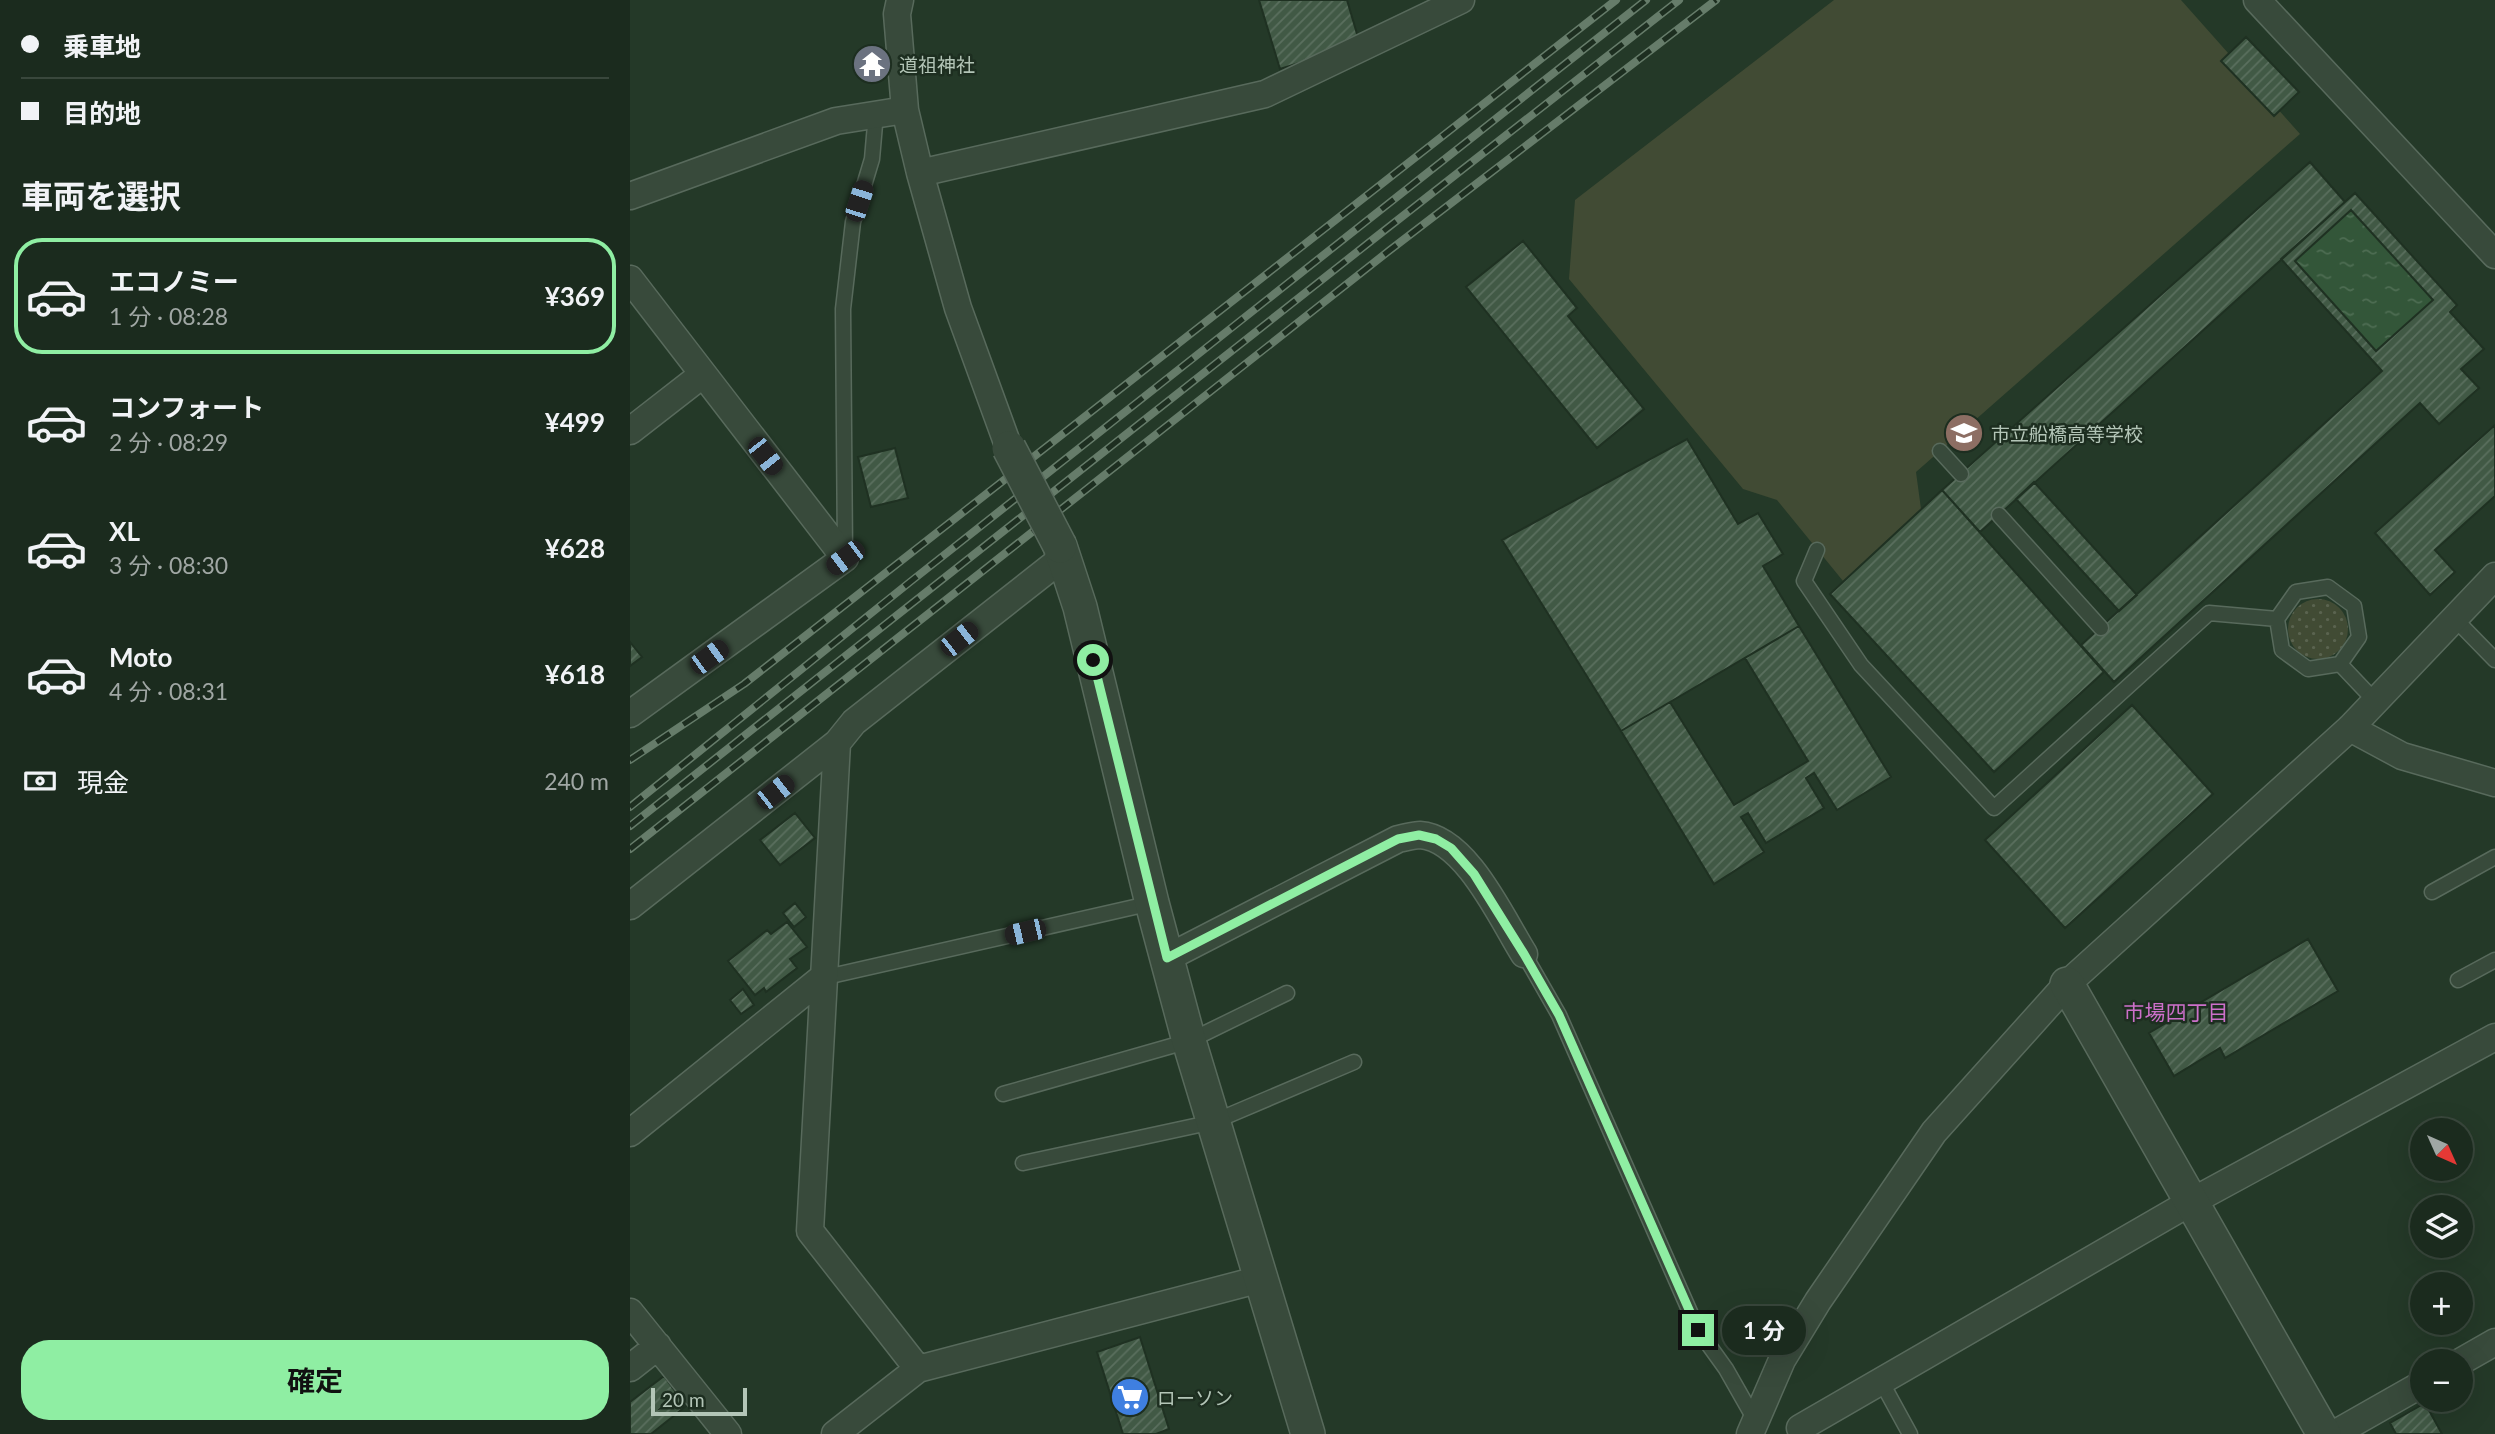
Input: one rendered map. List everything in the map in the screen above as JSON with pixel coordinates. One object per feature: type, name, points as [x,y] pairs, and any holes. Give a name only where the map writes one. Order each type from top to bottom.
[{"type":"street","points":[[900,0],[897,14],[905,110],[920,173],[958,308],[1009,448],[1063,551],[1080,607],[1152,903],[1189,1041],[1261,1279],[1298,1431]]},
{"type":"street","points":[[920,173],[1265,94],[1461,0]]},
{"type":"street","points":[[2258,0],[2495,255]]},
{"type":"street","points":[[630,196],[836,121],[905,110]]},
{"type":"street","points":[[630,279],[845,558],[630,714]]},
{"type":"street","points":[[630,431],[702,375]]},
{"type":"street","points":[[630,906],[837,743],[854,722],[1063,551]]},
{"type":"street","points":[[1752,1427],[1782,1360],[1818,1301],[1934,1132],[2067,984],[2350,728],[2495,576]]},
{"type":"street","points":[[2350,728],[2402,756],[2495,783]]},
{"type":"street","points":[[837,743],[810,1230],[918,1369]]},
{"type":"street","points":[[1167,958],[1398,839],[1419,835],[1436,839],[1451,848],[1464,861],[1524,954]]},
{"type":"street","points":[[630,1133],[822,978]]},
{"type":"street","points":[[2067,984],[2324,1434]]},
{"type":"street","points":[[1802,1431],[1881,1381],[2191,1202],[2495,1037]]},
{"type":"street","points":[[835,1434],[918,1369],[1261,1279]]},
{"type":"street","points":[[630,1312],[728,1434]]},
{"type":"street","points":[[2473,1355],[2495,1342]]},
{"type":"street","points":[[630,1368],[658,1346]]},
{"type":"street","points":[[2334,1434],[2410,1391]]},
{"type":"lane","points":[[845,558],[843,309],[853,222],[872,159],[876,113]]},
{"type":"lane","points":[[1940,451],[1961,474]]},
{"type":"lane","points":[[1999,515],[2101,628]]},
{"type":"lane","points":[[1817,550],[1804,581],[1861,665],[1994,808],[2138,669],[2208,613],[2277,618]]},
{"type":"lane","points":[[2328,587],[2354,606],[2359,637],[2340,664],[2308,669],[2282,650],[2277,618],[2296,592],[2328,587]]},
{"type":"lane","points":[[2455,619],[2495,660]]},
{"type":"lane","points":[[2340,664],[2376,702]]},
{"type":"lane","points":[[2432,892],[2495,857]]},
{"type":"lane","points":[[822,978],[1152,903]]},
{"type":"lane","points":[[1524,954],[1559,1015],[1698,1330],[1726,1370],[1752,1427]]},
{"type":"lane","points":[[2458,980],[2495,960]]},
{"type":"lane","points":[[1003,1094],[1189,1041],[1287,993]]},
{"type":"lane","points":[[1023,1163],[1213,1122],[1354,1062]]},
{"type":"lane","points":[[1881,1381],[1910,1434]]},
{"type":"shaded area","points":[[1834,0],[2181,0],[2300,134],[1916,472],[1921,509],[1843,581],[1777,500],[1743,489],[1569,279],[1575,200]]},
{"type":"shaded area","points":[[2312,599],[2324,599],[2343,612],[2348,629],[2346,641],[2335,654],[2324,659],[2312,659],[2293,646],[2288,635],[2288,623],[2301,604]]},
{"type":"water","points":[[2351,210],[2433,300],[2376,351],[2295,261]]},
{"type":"building","points":[[1259,0],[1347,0],[1360,44],[1280,69]]},
{"type":"building","points":[[2246,37],[2299,92],[2274,116],[2221,61]]},
{"type":"building","points":[[866,56],[884,56],[884,73],[865,73]]},
{"type":"building","points":[[2310,162],[2345,202],[1980,532],[1942,490]]},
{"type":"building","points":[[2355,193],[2457,305],[2450,312],[2484,349],[2461,369],[2479,388],[2439,424],[2420,403],[2114,682],[2081,645],[2382,371],[2281,259]],"holes":[[[2351,210],[2433,300],[2376,351],[2295,261]]]},
{"type":"building","points":[[1523,241],[1577,308],[1568,316],[1644,409],[1597,448],[1466,287]]},
{"type":"building","points":[[2495,425],[2495,496],[2435,550],[2455,572],[2430,595],[2375,533]]},
{"type":"building","points":[[1687,439],[1738,524],[1758,513],[1783,554],[1763,566],[1799,626],[1621,731],[1502,540]]},
{"type":"building","points":[[895,448],[908,498],[871,507],[858,457]]},
{"type":"building","points":[[2034,482],[2137,595],[2119,611],[2016,499]]},
{"type":"building","points":[[1942,490],[2104,672],[1994,772],[1830,594]]},
{"type":"building","points":[[1799,626],[1891,777],[1837,810],[1814,773],[1806,778],[1824,808],[1766,843],[1748,813],[1741,817],[1764,852],[1714,884],[1621,731],[1670,702],[1734,805],[1808,761],[1745,658]]},
{"type":"building","points":[[630,642],[642,657],[630,666]]},
{"type":"building","points":[[2132,705],[2213,794],[2065,928],[1985,840]]},
{"type":"building","points":[[795,813],[815,838],[780,865],[760,840]]},
{"type":"building","points":[[795,903],[806,917],[794,927],[783,913]]},
{"type":"building","points":[[787,922],[807,947],[790,959],[797,968],[766,992],[764,988],[755,995],[728,961],[767,930],[771,934]]},
{"type":"building","points":[[2308,939],[2338,991],[2225,1058],[2220,1048],[2174,1076],[2149,1033]]},
{"type":"building","points":[[743,989],[754,1005],[741,1014],[730,1000]]},
{"type":"building","points":[[1140,1337],[1169,1429],[1156,1434],[1123,1434],[1097,1352]]},
{"type":"building","points":[[664,1376],[686,1406],[651,1434],[630,1434],[630,1402]]},
{"type":"building","points":[[2410,1412],[2430,1412],[2442,1434],[2396,1434],[2390,1423]]},
{"type":"railway","points":[[630,760],[744,684],[1616,0]]},
{"type":"railway","points":[[630,807],[1646,0]]},
{"type":"railway","points":[[630,826],[1679,0]]},
{"type":"railway","points":[[630,849],[1390,250],[1716,0]]},
{"type":"place","name":"道祖神社","points":[[872,64]]},
{"type":"place","name":"市立船橋高等学校","points":[[1964,433]]},
{"type":"place","name":"ローソン","points":[[1130,1397]]},
{"type":"district","name":"市場四丁目","points":[[2176,1011]]},
{"type":"route","points":[[1093,660],[1167,958],[1398,839],[1419,835],[1436,839],[1451,848],[1474,874],[1559,1015],[1698,1330]]}]
